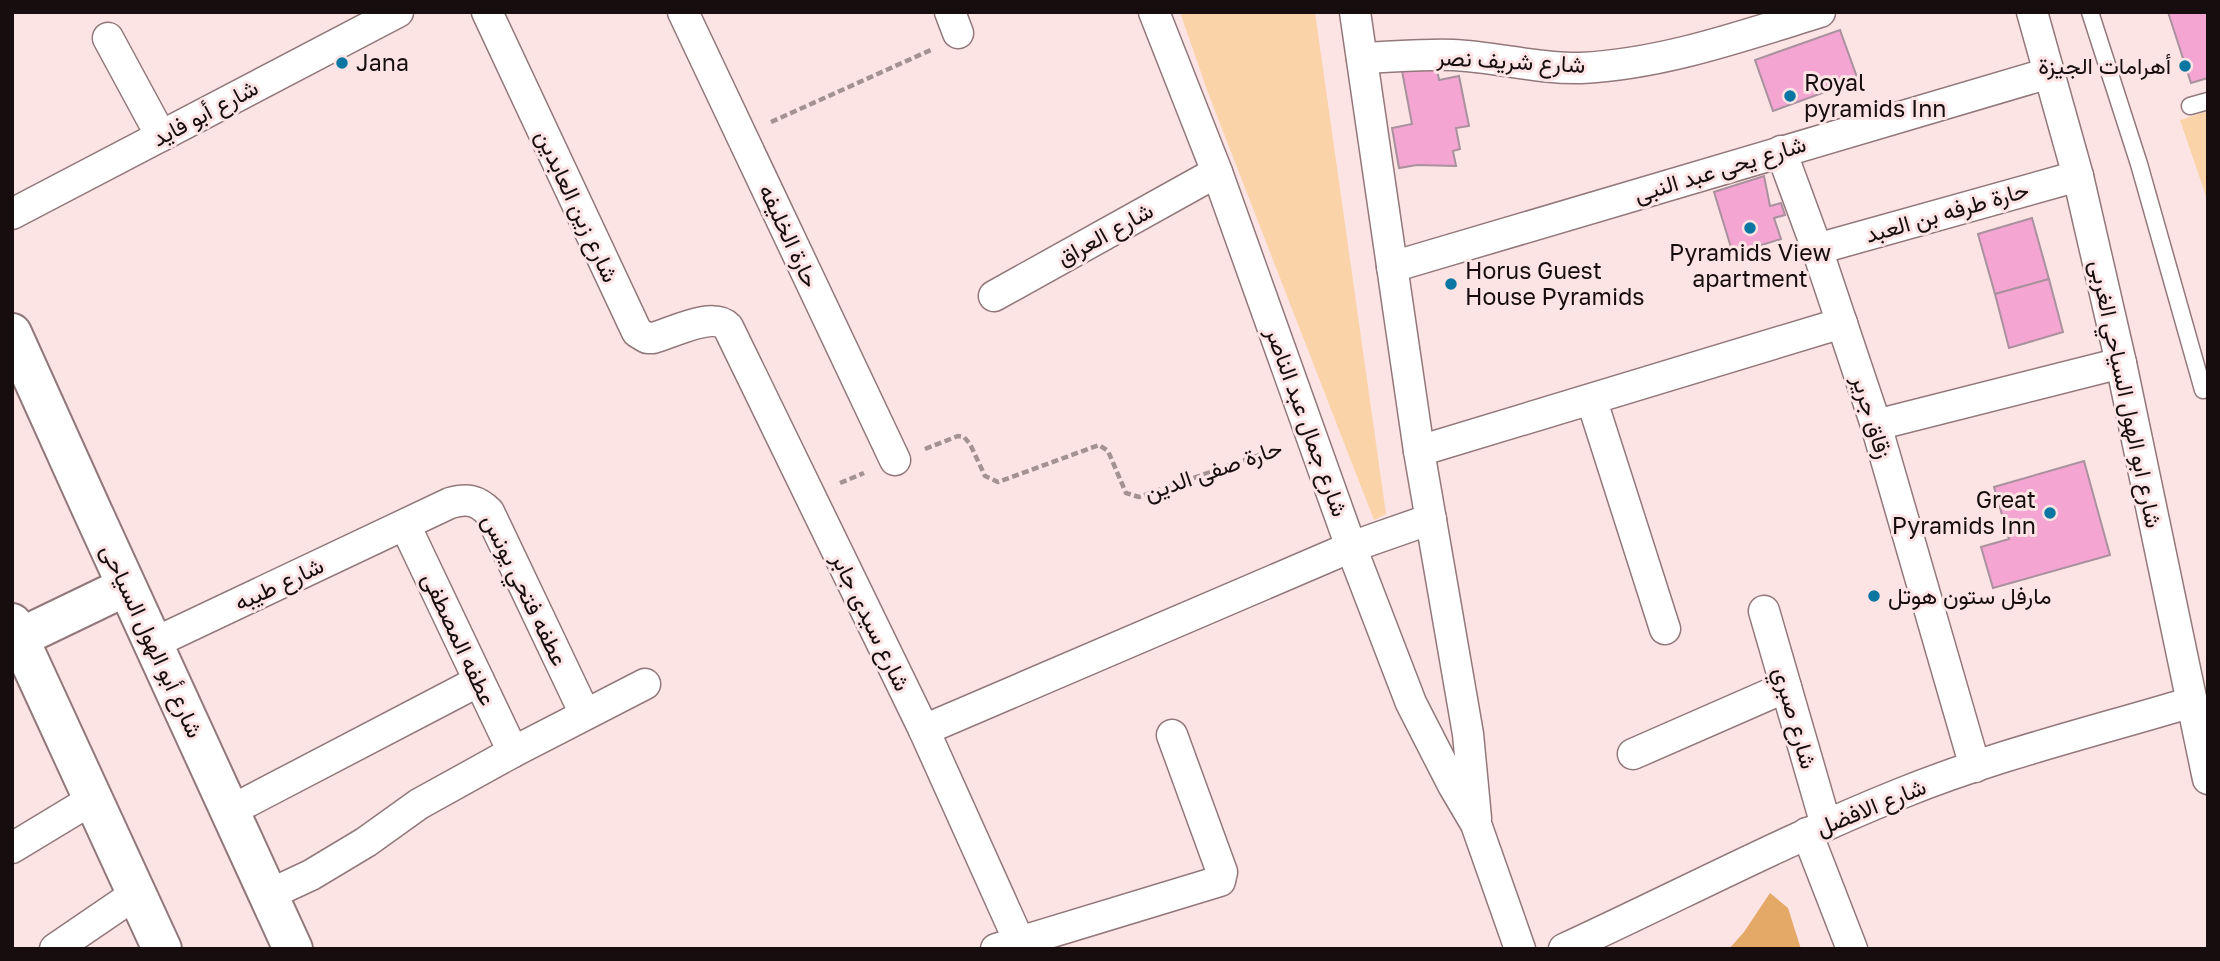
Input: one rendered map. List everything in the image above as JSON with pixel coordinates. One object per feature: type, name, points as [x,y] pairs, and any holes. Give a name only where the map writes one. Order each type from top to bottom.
[{"type":"main road","name":"شارع أبو الهول السياحى","points":[[12,333],[125,587],[154,643],[293,949]]},
{"type":"main road","points":[[125,587],[18,648],[93,799],[162,949]]},
{"type":"street","name":"شارع أبو فايد","points":[[12,214],[398,12]]},
{"type":"street","name":"شارع زين العابدين","points":[[486,12],[638,332],[642,336],[653,338],[707,321]]},
{"type":"street","name":"حارة الخليفه","points":[[683,12],[895,460]]},
{"type":"street","name":"شارع جمال عبد الناصر","points":[[1154,12],[1217,172],[1351,547],[1411,703],[1452,785],[1476,824],[1520,949]]},
{"type":"street","name":"شارع جمال عبد الناصر","points":[[1355,12],[1419,451],[1468,734],[1476,824]]},
{"type":"street","name":"شارع شريف نصر","points":[[1362,58],[1452,55],[1547,67],[1582,68],[1654,59],[1691,51],[1790,17],[1820,12]]},
{"type":"street","name":"شارع ابو الهول السياحي الغربى","points":[[2032,12],[2078,176],[2121,363],[2208,779]]},
{"type":"street","points":[[108,38],[161,136]]},
{"type":"street","name":"شارع يحى عبد النبى","points":[[1392,267],[2049,73]]},
{"type":"street","name":"زقاق جرير","points":[[1781,151],[1817,249],[1875,425],[1975,767]]},
{"type":"street","name":"شارع العراق","points":[[994,296],[1217,172]]},
{"type":"street","name":"حارة طرفه بن العبد","points":[[1817,249],[2078,176]]},
{"type":"street","name":"شارع سيدى جابر","points":[[707,321],[718,320],[728,327],[924,730],[1008,945],[1220,881],[1222,872],[1172,735]]},
{"type":"street","points":[[1419,451],[1592,401],[1842,323]]},
{"type":"street","points":[[1875,425],[2121,363]]},
{"type":"street","points":[[1592,401],[1665,629]]},
{"type":"street","name":"عطفه فتحي يونس","points":[[405,525],[461,500],[472,500],[489,512],[585,714]]},
{"type":"street","points":[[924,730],[1351,547],[1431,519]]},
{"type":"street","name":"شارع طيبه","points":[[154,643],[405,525]]},
{"type":"street","name":"عطفه المصطفى","points":[[405,525],[513,752]]},
{"type":"street","name":"شارع صبري","points":[[1764,611],[1786,687],[1817,829],[1852,949]]},
{"type":"street","points":[[230,811],[478,681]]},
{"type":"street","points":[[268,895],[311,875],[366,842],[419,804],[645,684]]},
{"type":"street","points":[[1633,754],[1786,687]]},
{"type":"street","name":"شارع الافضل","points":[[1564,949],[1817,829],[1904,792],[1975,767],[2192,702]]},
{"type":"street","points":[[12,848],[93,799]]},
{"type":"street","points":[[55,949],[136,893]]},
{"type":"lane","points":[[2090,12],[2146,189],[2203,390]]},
{"type":"lane","points":[[2190,106],[2208,101]]},
{"type":"path","points":[[742,135],[954,40],[954,23]]},
{"type":"path","name":"حارة صفى الدين","points":[[810,495],[958,436],[964,437],[970,444],[985,476],[998,482],[1099,444],[1108,451],[1126,493],[1139,497],[1313,436]]},
{"type":"shaded area","points":[[1180,12],[1315,12],[1386,514],[1374,520],[1207,90]]},
{"type":"shaded area","points":[[2208,111],[2208,202],[2180,120]]},
{"type":"shaded area","points":[[1770,893],[1788,908],[1801,949],[1729,949],[1744,932]]},
{"type":"building","points":[[2168,12],[2208,12],[2208,78],[2191,83]]},
{"type":"building","points":[[1840,30],[1858,80],[1773,111],[1755,60]]},
{"type":"building","points":[[1436,64],[1439,80],[1459,76],[1469,126],[1456,128],[1460,149],[1453,151],[1456,166],[1417,165],[1399,168],[1392,128],[1412,124],[1402,71]]},
{"type":"building","points":[[1764,176],[1770,206],[1781,203],[1785,215],[1774,218],[1781,239],[1733,254],[1714,192]]},
{"type":"building","points":[[2032,218],[2049,279],[1995,294],[1978,234]]},
{"type":"building","points":[[2049,279],[2063,332],[2009,348],[1995,294]]},
{"type":"building","name":"Great Pyramids Inn","points":[[2084,461],[2110,555],[1993,588],[1981,547],[2009,539],[1994,487]]},
{"type":"place","name":"Jana","points":[[342,63]]},
{"type":"place","name":"أهرامات الجيزة","points":[[2185,66]]},
{"type":"place","name":"Royal pyramids Inn","points":[[1790,96]]},
{"type":"place","name":"Pyramids View apartment","points":[[1750,228]]},
{"type":"place","name":"Horus Guest House Pyramids","points":[[1451,284]]},
{"type":"place","name":"Great Pyramids Inn","points":[[2050,513]]},
{"type":"place","name":"مارفل ستون هوتل","points":[[1874,596]]}]
